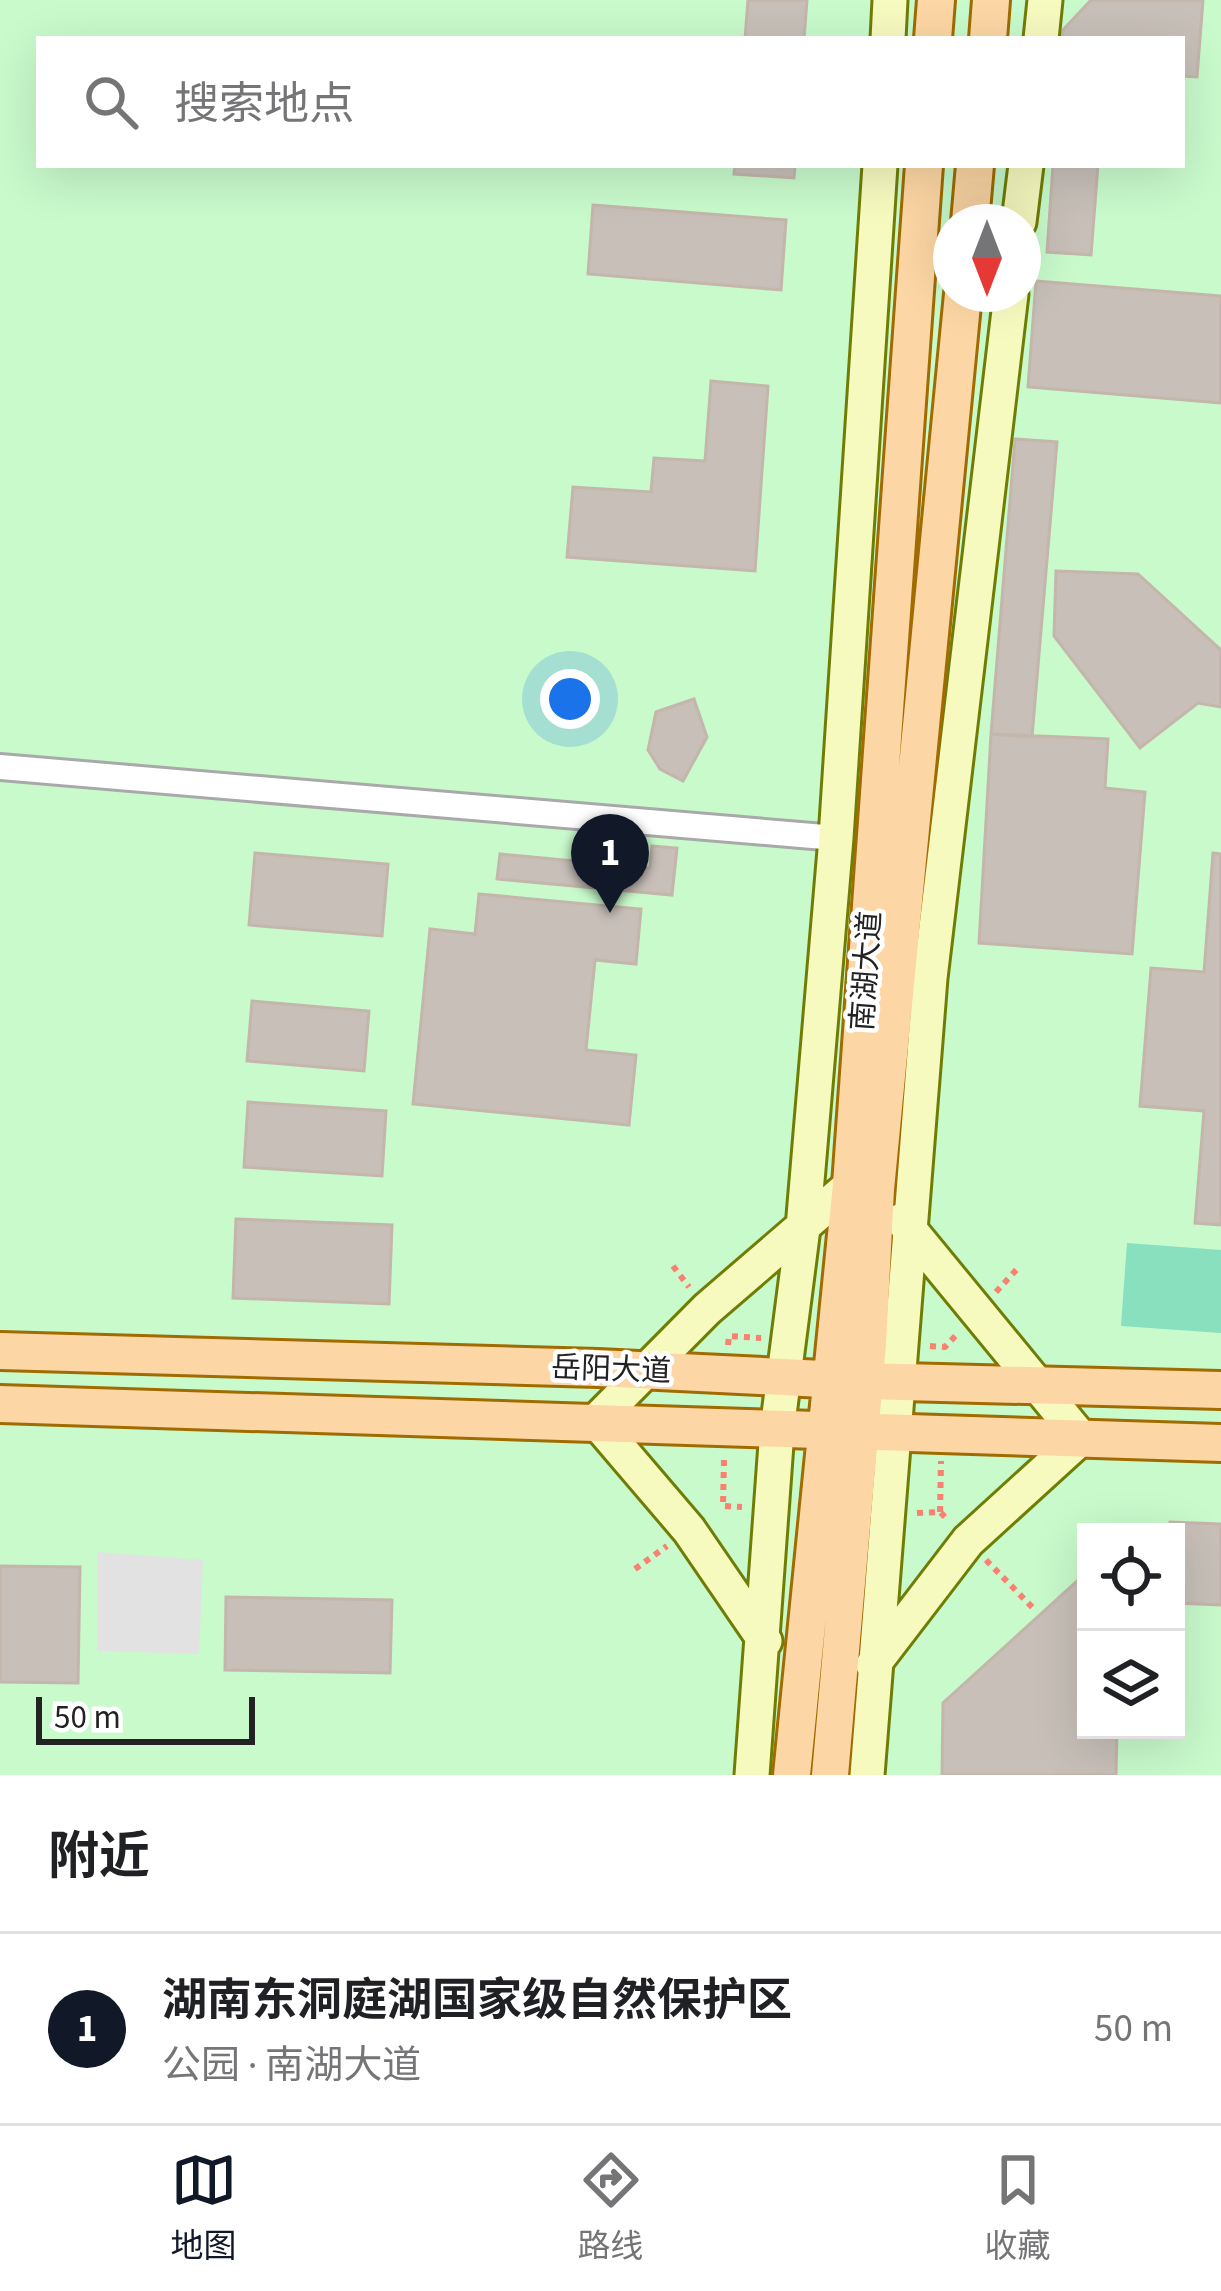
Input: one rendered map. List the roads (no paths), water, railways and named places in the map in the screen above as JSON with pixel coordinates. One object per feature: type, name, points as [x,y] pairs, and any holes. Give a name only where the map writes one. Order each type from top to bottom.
[{"type":"main road","points":[[888,36],[890,0]]},
{"type":"main road","points":[[933,36],[936,0]]},
{"type":"main road","points":[[988,36],[991,0]]},
{"type":"main road","points":[[1041,36],[1045,0]]},
{"type":"main road","points":[[752,1775],[777,1430],[803,1228],[836,838],[880,168]]},
{"type":"main road","name":"南湖大道","points":[[830,1775],[864,1380],[863,1187],[924,168]]},
{"type":"main road","points":[[972,204],[975,168]]},
{"type":"main road","points":[[1021,204],[1026,168]]},
{"type":"main road","name":"南湖大道","points":[[863,1187],[961,312]]},
{"type":"main road","points":[[864,1380],[909,1230],[930,978],[1008,312]]},
{"type":"main road","points":[[799,1700],[762,1635],[689,1530],[596,1421],[707,1309],[803,1228],[863,1187],[909,1230],[1081,1438],[968,1541],[835,1714]]},
{"type":"main road","name":"岳阳大道","points":[[0,1351],[1221,1390]]},
{"type":"main road","name":"岳阳大道","points":[[0,1404],[1221,1443]]},
{"type":"main road","points":[[859,1433],[875,1661],[867,1775]]},
{"type":"main road","name":"南湖大道","points":[[792,1775],[799,1700],[859,1433]]},
{"type":"street","points":[[0,767],[836,838]]},
{"type":"place","name":"湖南东洞庭湖国家级自然保护区","points":[[610,913]]}]
